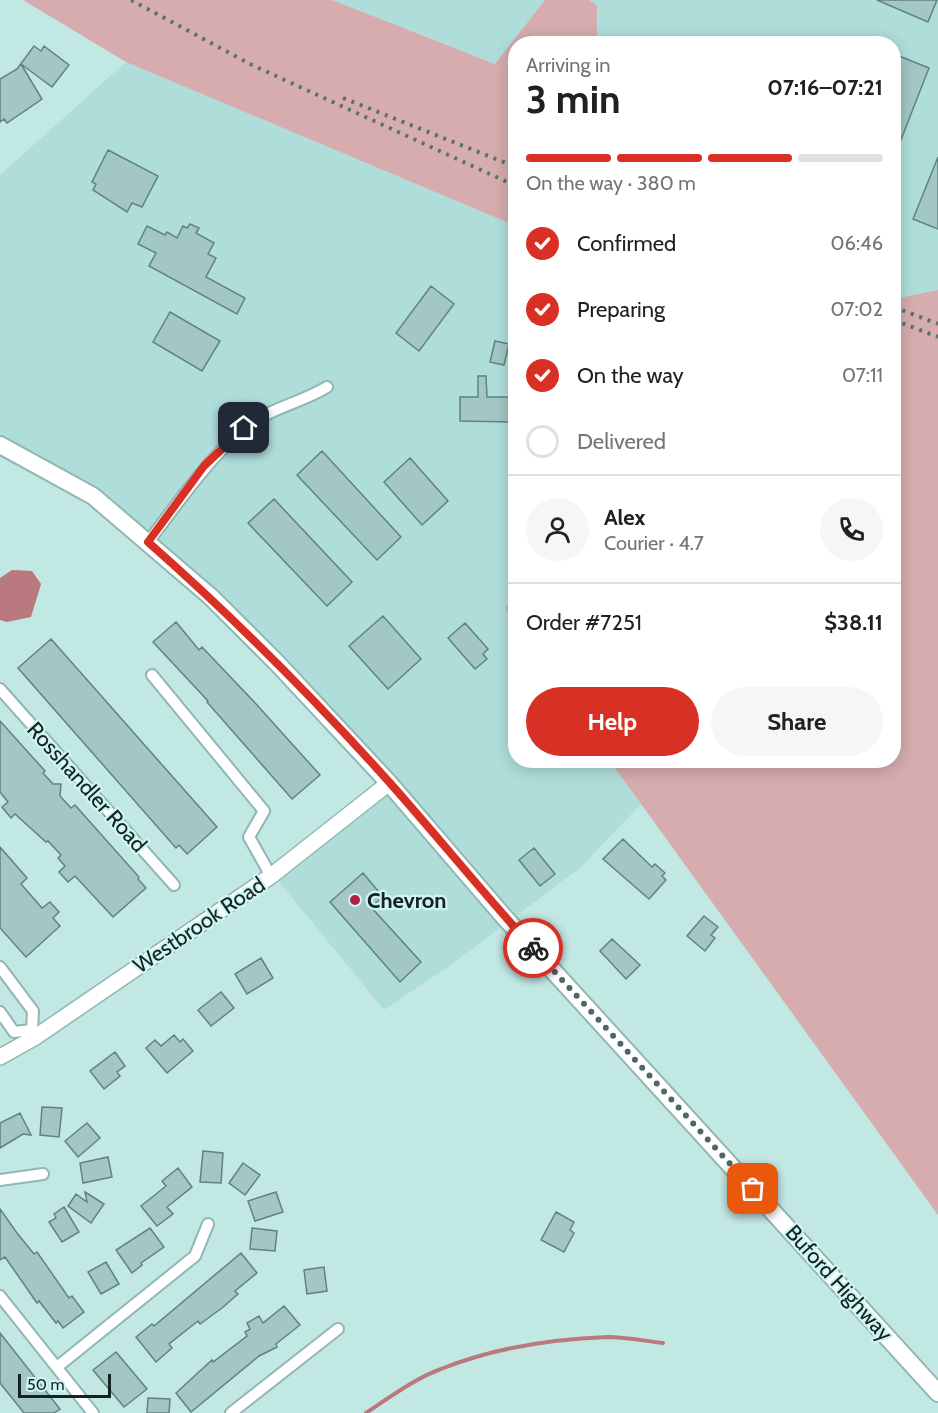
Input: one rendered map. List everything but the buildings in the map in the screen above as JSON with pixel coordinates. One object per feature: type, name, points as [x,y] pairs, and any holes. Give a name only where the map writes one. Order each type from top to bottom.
[{"type":"main road","name":"Buford Highway","points":[[0,445],[93,496],[211,597],[277,663],[389,783],[505,918],[938,1394]]},
{"type":"street","points":[[148,542],[204,466],[244,428],[290,402],[314,395],[327,387]]},
{"type":"street","points":[[152,675],[264,811],[249,837],[271,876]]},
{"type":"street","name":"Rosshandler Road","points":[[0,689],[174,885]]},
{"type":"street","name":"Westbrook Road","points":[[0,1057],[271,876],[389,783]]},
{"type":"street","points":[[0,967],[33,1011],[33,1034],[14,1032],[0,1012]]},
{"type":"street","points":[[0,1180],[43,1174]]},
{"type":"street","points":[[57,1367],[195,1256],[208,1224]]},
{"type":"street","points":[[0,1296],[93,1413]]},
{"type":"street","points":[[231,1413],[338,1329]]},
{"type":"shaded area","points":[[23,0],[332,0],[495,64],[508,47],[508,223],[126,62]]},
{"type":"shaded area","points":[[332,0],[545,0],[517,36],[508,36],[508,47],[495,64]]},
{"type":"shaded area","points":[[545,0],[589,0],[597,5],[597,36],[517,36]]},
{"type":"shaded area","points":[[589,0],[938,0],[938,290],[901,298],[901,36],[597,36],[597,5]]},
{"type":"shaded area","points":[[126,62],[508,223],[508,605],[505,608],[508,613],[508,768],[615,768],[641,804],[581,867],[448,967],[384,1010],[276,878],[397,784],[88,484],[0,435],[0,175]]},
{"type":"shaded area","points":[[938,290],[938,1215],[615,768],[901,768],[901,298]]},
{"type":"shaded area","points":[[12,570],[32,571],[41,584],[31,617],[7,622],[0,620],[0,578]]},
{"type":"waterway","points":[[366,1413],[431,1373],[502,1350],[545,1342],[608,1337],[663,1343]]},
{"type":"railway","points":[[131,0],[250,64],[508,182]]},
{"type":"railway","points":[[343,98],[508,164]]},
{"type":"railway","points":[[901,310],[938,324]]},
{"type":"railway","points":[[901,323],[938,337]]},
{"type":"way so far","points":[[533,948],[753,1189]]},
{"type":"place","name":"Chevron","points":[[355,900]]},
{"type":"route","points":[[244,428],[230,445],[204,466],[148,542],[211,597],[277,663],[389,783],[533,948]]}]
